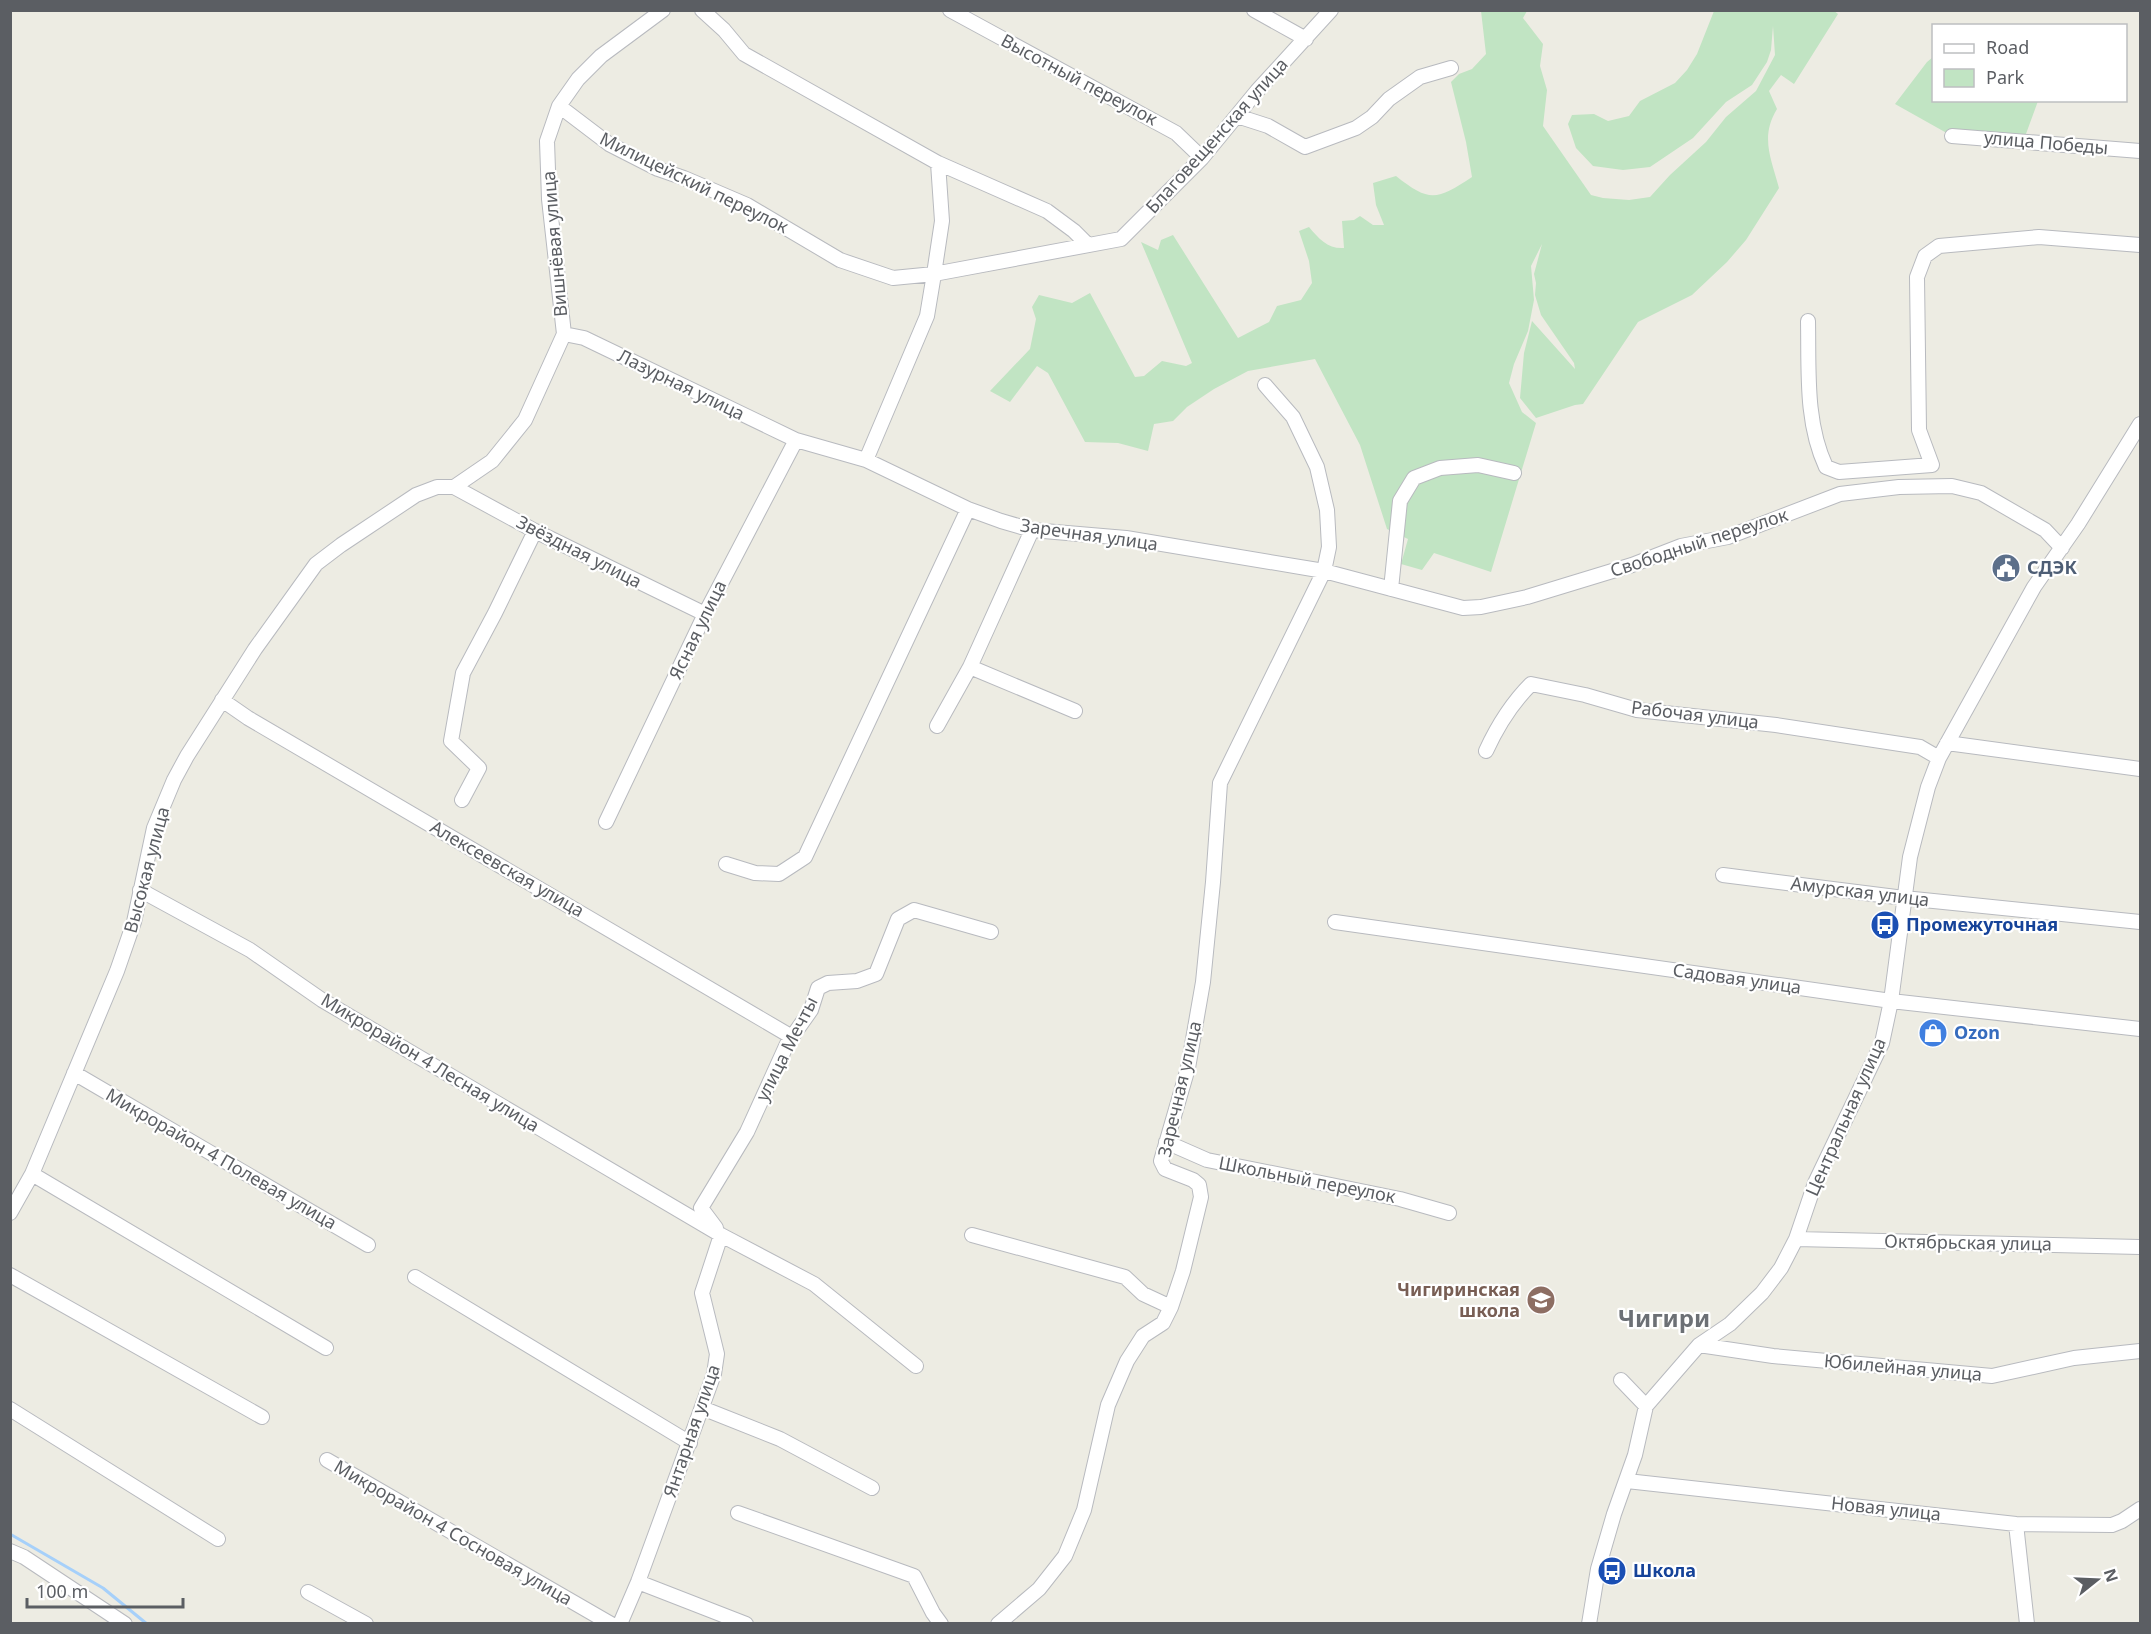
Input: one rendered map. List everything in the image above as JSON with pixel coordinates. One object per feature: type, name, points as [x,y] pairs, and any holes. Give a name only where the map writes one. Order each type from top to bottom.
[{"type":"street","name":"Вишнёвая улица","points":[[454,487],[492,461],[525,420],[564,334],[549,199],[547,141],[559,106],[578,79],[601,56],[663,10]]},
{"type":"street","points":[[702,10],[724,30],[744,54],[938,163],[1047,211],[1074,231],[1088,245]]},
{"type":"street","name":"Высотный переулок","points":[[950,10],[1176,133],[1202,159]]},
{"type":"street","points":[[1254,10],[1306,39]]},
{"type":"street","name":"Благовещенская улица","points":[[934,274],[1121,239],[1202,159],[1257,91],[1331,10]]},
{"type":"street","points":[[1237,116],[1268,126],[1305,147],[1356,128],[1372,117],[1389,99],[1420,77],[1451,68]]},
{"type":"street","name":"Милицейский переулок","points":[[559,106],[609,144],[658,169],[747,205],[840,260],[893,278],[934,274]]},
{"type":"street","name":"улица Победы","points":[[1952,136],[2140,151]]},
{"type":"street","points":[[866,460],[927,316],[942,221],[938,163]]},
{"type":"street","points":[[1808,321],[1810,407],[1817,447],[1826,466],[1839,472],[1932,465],[1919,430],[1917,277],[1925,256],[1939,246],[2039,237],[2140,244]]},
{"type":"street","name":"Лазурная улица","points":[[564,334],[584,338],[796,440]]},
{"type":"street","name":"Заречная улица","points":[[998,1623],[1039,1589],[1065,1556],[1084,1510],[1108,1405],[1127,1361],[1143,1336],[1163,1323],[1171,1307],[1183,1271],[1201,1197],[1199,1185],[1193,1180],[1165,1169],[1161,1161],[1188,1068],[1203,982],[1220,783],[1324,571],[1329,548],[1327,510],[1317,467],[1293,417],[1265,385]]},
{"type":"street","name":"Центральная улица","points":[[1589,1623],[1598,1569],[1635,1455],[1646,1406],[1699,1345],[1730,1324],[1762,1293],[1781,1268],[1796,1239],[1815,1183],[1882,1043],[1892,1001],[1910,857],[1928,787],[1939,758],[2034,587],[2062,548],[2140,424]]},
{"type":"street","name":"Заречная улица","points":[[796,440],[866,460],[968,509],[1032,530],[1126,538],[1324,571]]},
{"type":"street","name":"Ясная улица","points":[[606,822],[705,614],[796,440]]},
{"type":"street","points":[[1391,589],[1400,501],[1414,478],[1440,468],[1478,465],[1514,473]]},
{"type":"street","name":"Свободный переулок","points":[[1324,571],[1463,608],[1481,607],[1527,597],[1622,568],[1681,546],[1728,537],[1840,494],[1899,487],[1952,486],[1981,493],[2045,530],[2062,548]]},
{"type":"street","name":"Высокая улица","points":[[10,1213],[32,1174],[120,961],[134,922],[154,828],[174,780],[222,700],[255,649],[316,564],[416,495],[437,487],[454,487]]},
{"type":"street","name":"Звёздная улица","points":[[454,487],[535,531],[705,614]]},
{"type":"street","points":[[726,864],[755,873],[779,874],[805,857],[968,509]]},
{"type":"street","points":[[937,726],[970,667],[1032,530]]},
{"type":"street","points":[[462,800],[479,768],[451,741],[463,673],[535,531]]},
{"type":"street","points":[[970,667],[1075,711]]},
{"type":"street","name":"Рабочая улица","points":[[1486,751],[1499,722],[1515,700],[1531,684],[1585,695],[1637,710],[1776,725],[1920,747],[1939,758]]},
{"type":"street","name":"Алексеевская улица","points":[[222,700],[257,723],[792,1037]]},
{"type":"street","points":[[1947,743],[2140,769]]},
{"type":"street","name":"Амурская улица","points":[[1723,874],[1904,898],[2140,922]]},
{"type":"street","name":"Микрорайон 4 Лесная улица","points":[[140,890],[250,950],[322,1000],[722,1235],[814,1284],[916,1366]]},
{"type":"street","name":"улица Мечты","points":[[722,1235],[701,1208],[747,1132],[792,1037],[811,1010],[818,988],[828,983],[857,981],[876,974],[898,919],[914,910],[991,932]]},
{"type":"street","name":"Садовая улица","points":[[1335,922],[1892,1001],[2140,1029]]},
{"type":"street","name":"Микрорайон 4 Полевая улица","points":[[74,1073],[368,1245]]},
{"type":"street","name":"Школьный переулок","points":[[1166,1142],[1207,1160],[1400,1199],[1449,1213]]},
{"type":"street","points":[[32,1174],[326,1348]]},
{"type":"street","name":"Янтарная улица","points":[[620,1623],[638,1582],[714,1374],[717,1354],[702,1293],[722,1235]]},
{"type":"street","points":[[972,1235],[1125,1277],[1143,1294],[1171,1307]]},
{"type":"street","name":"Октябрьская улица","points":[[1796,1239],[2140,1246]]},
{"type":"street","points":[[10,1275],[262,1417]]},
{"type":"street","points":[[415,1277],[690,1443]]},
{"type":"street","name":"Юбилейная улица","points":[[1699,1345],[1773,1356],[1992,1376],[2074,1358],[2140,1351]]},
{"type":"street","points":[[1621,1380],[1646,1406]]},
{"type":"street","points":[[702,1408],[780,1439],[872,1488]]},
{"type":"street","points":[[10,1409],[218,1539]]},
{"type":"street","name":"Микрорайон 4 Сосновая улица","points":[[327,1460],[611,1623]]},
{"type":"street","name":"Новая улица","points":[[1627,1481],[2016,1524],[2112,1525],[2140,1509]]},
{"type":"street","points":[[738,1513],[914,1576],[933,1613],[941,1623]]},
{"type":"street","points":[[2016,1524],[2027,1623]]},
{"type":"street","points":[[10,1551],[24,1557],[125,1623]]},
{"type":"street","points":[[638,1582],[746,1623]]},
{"type":"street","points":[[308,1592],[366,1623]]},
{"type":"green space","points":[[1833,10],[1838,14],[1794,84],[1781,75],[1769,91],[1777,109],[1772,119],[1768,138],[1770,157],[1779,188],[1746,240],[1727,262],[1692,295],[1638,322],[1583,404],[1536,418],[1520,398],[1524,353],[1532,321],[1575,369],[1574,363],[1541,315],[1535,295],[1534,274],[1542,244],[1531,266],[1534,300],[1528,331],[1514,364],[1509,383],[1522,412],[1536,423],[1491,572],[1434,553],[1422,570],[1401,564],[1408,539],[1387,529],[1360,445],[1315,359],[1248,371],[1214,389],[1187,407],[1173,421],[1154,424],[1148,451],[1118,443],[1085,442],[1048,373],[1037,366],[1010,402],[990,391],[1030,349],[1036,319],[1032,307],[1039,295],[1072,303],[1090,293],[1135,377],[1144,376],[1162,361],[1186,366],[1192,363],[1141,242],[1158,250],[1161,240],[1173,235],[1238,338],[1269,322],[1277,306],[1301,300],[1312,283],[1309,261],[1299,231],[1309,227],[1329,245],[1344,248],[1342,221],[1354,220],[1360,216],[1373,225],[1384,225],[1376,205],[1373,183],[1396,176],[1417,191],[1434,195],[1442,194],[1472,177],[1451,82],[1459,74],[1472,69],[1486,54],[1481,11],[1527,11],[1523,18],[1543,44],[1540,66],[1547,90],[1543,126],[1591,195],[1629,200],[1650,197],[1706,142],[1726,117],[1756,91],[1775,55],[1773,26],[1771,50],[1767,62],[1752,85],[1726,102],[1693,138],[1650,167],[1623,170],[1593,166],[1576,148],[1568,124],[1572,115],[1594,114],[1608,121],[1629,116],[1640,101],[1675,83],[1697,54],[1714,11]]},
{"type":"green space","points":[[1932,58],[1932,102],[2038,102],[2023,142],[1952,136],[1895,104]]},
{"type":"waterway","points":[[10,1534],[103,1588],[147,1624]]},
{"type":"place","name":"СДЭК","points":[[2006,568]]},
{"type":"place","name":"Промежуточная","points":[[1885,925]]},
{"type":"place","name":"Ozon","points":[[1933,1033]]},
{"type":"place","name":"Чигиринская школа","points":[[1541,1300]]},
{"type":"place","name":"Школа","points":[[1612,1571]]},
{"type":"district","name":"Чигири","points":[[1664,1319]]}]
